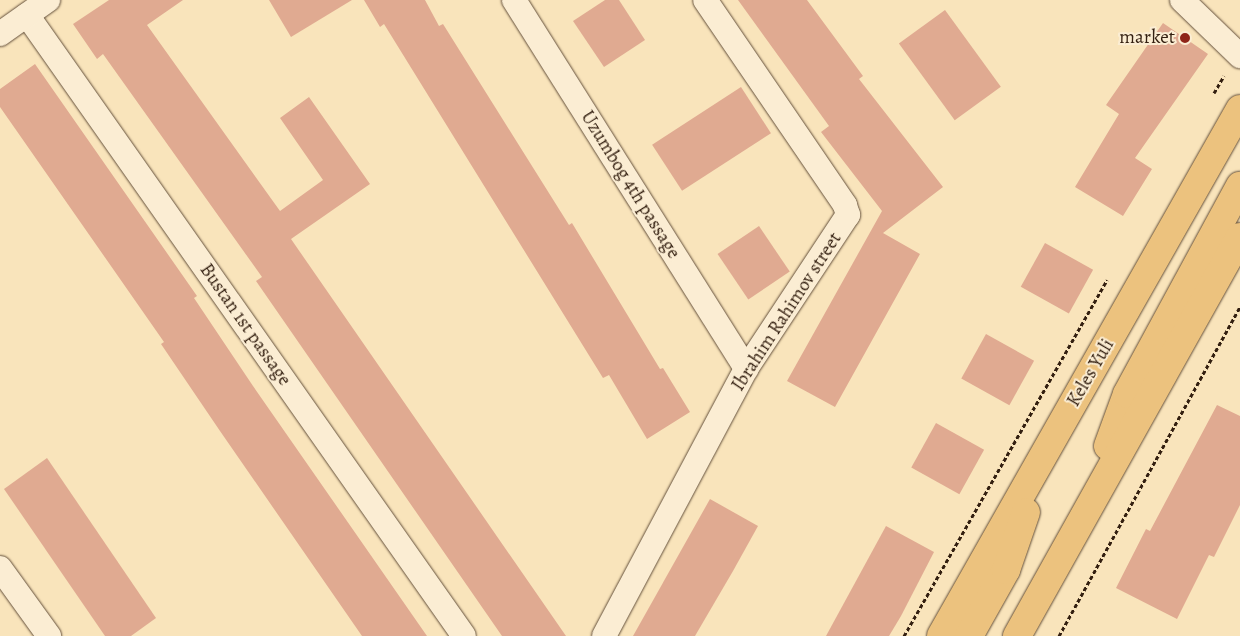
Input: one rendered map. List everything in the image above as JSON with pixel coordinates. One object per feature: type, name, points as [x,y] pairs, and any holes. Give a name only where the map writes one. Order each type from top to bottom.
[{"type":"main road","name":"Keles Yuli","points":[[941,636],[1240,109]]},
{"type":"main road","points":[[1084,515],[1127,394],[1240,186]]},
{"type":"main road","points":[[1017,636],[1240,237]]},
{"type":"main road","points":[[969,636],[1006,570],[1050,444]]},
{"type":"street","points":[[0,34],[48,0]]},
{"type":"street","name":"Uzumbog 4th passage","points":[[514,0],[746,369]]},
{"type":"street","name":"Ibrahim Rahimov street","points":[[604,636],[746,369],[848,215],[845,205],[705,0]]},
{"type":"street","points":[[1182,0],[1238,54]]},
{"type":"street","name":"Bustan 1st passage","points":[[27,15],[464,636]]},
{"type":"street","points":[[0,568],[49,636]]},
{"type":"path","points":[[1212,96],[1238,54]]},
{"type":"path","points":[[904,636],[1110,276]]},
{"type":"path","points":[[1059,636],[1240,307]]},
{"type":"building","points":[[109,0],[183,0],[147,25],[280,211],[323,180],[280,118],[309,97],[370,184],[291,239],[566,636],[502,636],[256,281],[262,277],[103,54],[97,59],[73,24]]},
{"type":"building","points":[[269,0],[352,0],[291,37]]},
{"type":"building","points":[[364,0],[425,0],[439,26],[443,24],[569,225],[572,223],[660,369],[663,368],[690,412],[647,439],[609,375],[603,378],[384,24],[380,27]]},
{"type":"building","points":[[605,0],[619,0],[645,40],[604,67],[573,21]]},
{"type":"building","points":[[738,0],[807,0],[863,76],[859,79],[943,187],[883,233],[920,254],[835,407],[787,381],[882,211],[821,132],[829,126]]},
{"type":"building","points":[[945,10],[1001,87],[955,120],[899,44]]},
{"type":"building","points":[[1163,23],[1208,54],[1135,158],[1152,169],[1123,216],[1075,187],[1119,114],[1106,105]]},
{"type":"building","points":[[35,64],[197,296],[194,298],[253,386],[427,636],[362,636],[220,431],[161,344],[164,342],[0,107],[0,89]]},
{"type":"building","points":[[741,87],[771,133],[682,191],[652,145]]},
{"type":"building","points":[[759,226],[790,272],[748,300],[718,254]]},
{"type":"building","points":[[1045,243],[1093,270],[1069,313],[1021,287]]},
{"type":"building","points":[[986,334],[1034,361],[1009,405],[961,379]]},
{"type":"building","points":[[1217,405],[1240,416],[1240,505],[1214,557],[1209,555],[1177,619],[1116,588],[1146,529],[1150,531]]},
{"type":"building","points":[[936,423],[984,450],[959,494],[911,468]]},
{"type":"building","points":[[47,458],[156,618],[131,636],[105,636],[4,489]]},
{"type":"building","points":[[710,499],[758,526],[733,571],[695,636],[633,636]]},
{"type":"building","points":[[886,526],[934,552],[901,616],[889,636],[826,636]]},
{"type":"place","name":"market","points":[[1185,38]]}]
